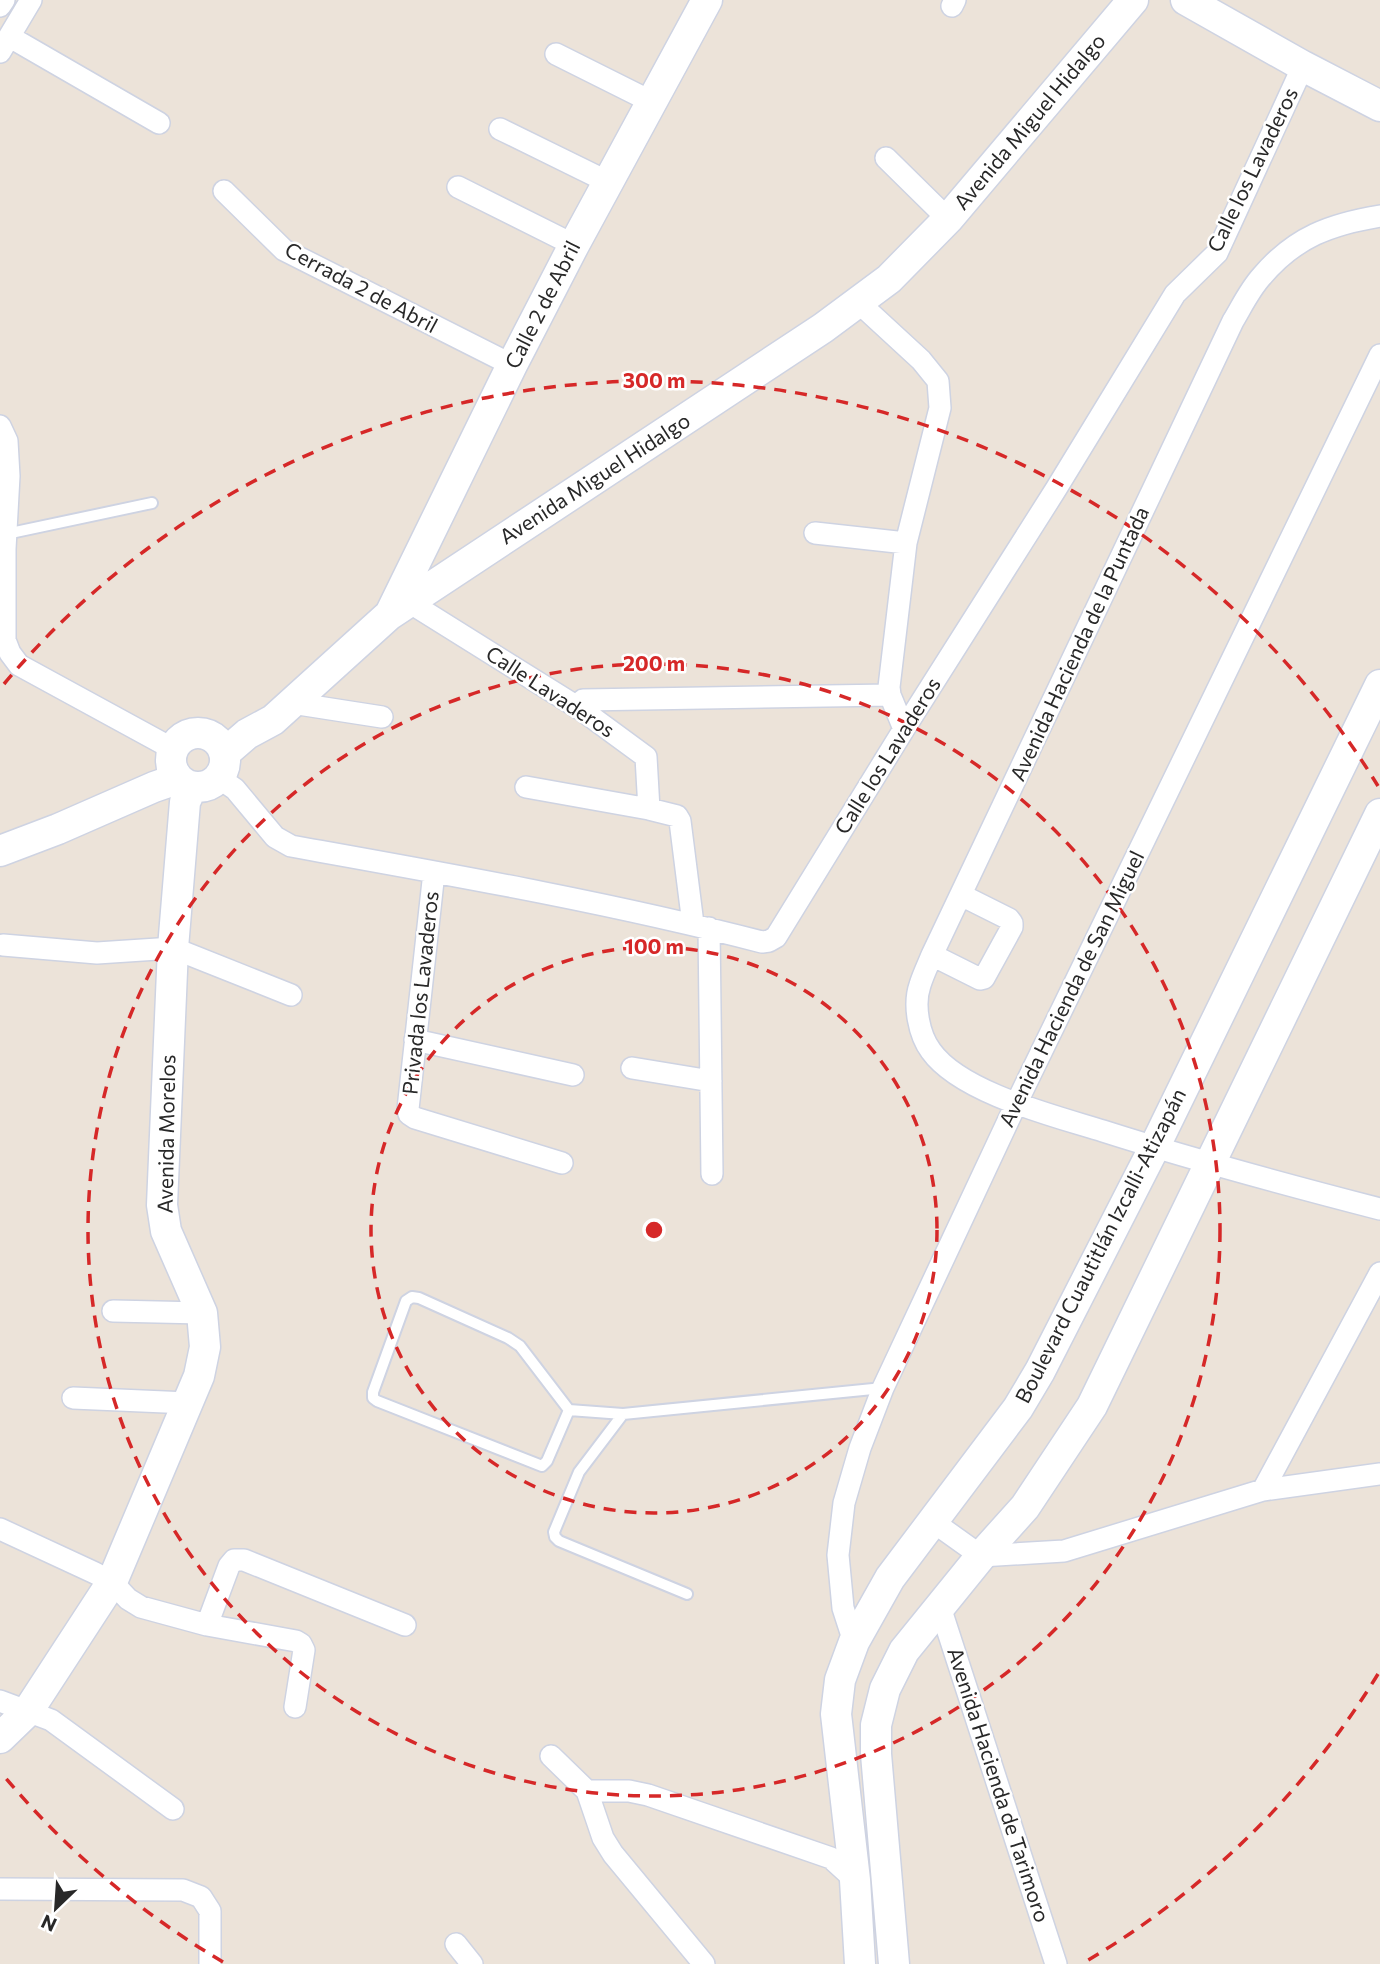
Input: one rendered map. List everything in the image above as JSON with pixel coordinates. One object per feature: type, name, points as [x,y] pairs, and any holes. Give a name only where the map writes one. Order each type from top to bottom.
[{"type":"street","points":[[0,6],[4,0]]},
{"type":"street","points":[[31,0],[5,44],[159,123]]},
{"type":"street","name":"Calle 2 de Abril","points":[[408,596],[512,365],[707,0]]},
{"type":"street","name":"Avenida Miguel Hidalgo","points":[[0,850],[58,829],[191,768],[273,720],[408,596],[823,328],[889,279],[948,219],[1133,0]]},
{"type":"street","points":[[1186,0],[1380,106]]},
{"type":"street","points":[[556,54],[652,102]]},
{"type":"street","name":"Calle los Lavaderos","points":[[5,653],[191,768],[235,789],[275,837],[290,846],[434,872],[701,926],[762,942],[769,941],[776,937],[1175,294],[1217,253],[1303,66]]},
{"type":"street","points":[[500,129],[608,182]]},
{"type":"street","points":[[886,158],[948,219]]},
{"type":"street","points":[[458,187],[574,245]]},
{"type":"street","name":"Cerrada 2 de Abril","points":[[224,191],[284,250],[512,365]]},
{"type":"street","name":"Avenida Hacienda de la Puntada","points":[[1380,216],[1346,222],[1300,242],[1261,277],[1233,321],[932,956],[919,988],[917,1006],[921,1030],[930,1051],[945,1067],[961,1078],[1016,1104],[1210,1165],[1380,1209]]},
{"type":"street","points":[[858,302],[921,360],[938,381],[940,408],[905,542],[889,687],[904,729]]},
{"type":"street","name":"Avenida Hacienda de San Miguel","points":[[854,1642],[843,1608],[838,1555],[844,1503],[860,1448],[883,1388],[1016,1104],[1380,355]]},
{"type":"street","points":[[0,426],[7,441],[9,477],[3,546],[5,653]]},
{"type":"street","points":[[815,534],[905,542]]},
{"type":"street","name":"Calle Lavaderos","points":[[408,596],[582,710],[646,757],[649,809]]},
{"type":"street","name":"Boulevard Cuautitlán Izcalli-Atizapán","points":[[860,1964],[855,1880],[836,1714],[840,1680],[854,1642],[890,1578],[1018,1408],[1040,1371],[1154,1148],[1380,685]]},
{"type":"street","points":[[583,700],[890,695]]},
{"type":"street","points":[[292,703],[382,717]]},
{"type":"street","name":"Avenida Morelos","points":[[0,1738],[28,1711],[112,1582],[199,1376],[205,1347],[202,1312],[166,1231],[162,1205],[173,948],[185,802],[191,768]]},
{"type":"street","points":[[526,787],[649,809],[677,816],[680,821],[701,926],[711,1081],[712,1174]]},
{"type":"street","points":[[894,1964],[876,1754],[876,1725],[884,1689],[904,1651],[981,1556],[1025,1507],[1092,1406],[1380,814]]},
{"type":"street","name":"Privada los Lavaderos","points":[[434,872],[409,1114],[562,1163]]},
{"type":"street","points":[[932,956],[980,979],[984,978],[1012,927],[1009,919],[961,895]]},
{"type":"street","points":[[3,945],[97,953],[173,948],[290,995]]},
{"type":"street","points":[[415,1041],[573,1076]]},
{"type":"street","points":[[632,1068],[711,1081]]},
{"type":"street","points":[[1264,1490],[1380,1273]]},
{"type":"street","points":[[113,1311],[202,1312]]},
{"type":"street","points":[[73,1398],[188,1403]]},
{"type":"street","points":[[932,1521],[981,1556],[1064,1551],[1264,1490],[1380,1474]]},
{"type":"street","points":[[0,1529],[112,1582],[128,1599],[141,1607],[207,1625],[301,1644],[304,1650],[295,1707]]},
{"type":"street","points":[[207,1625],[229,1566],[234,1560],[244,1560],[405,1625]]},
{"type":"street","name":"Avenida Hacienda de Tarimoro","points":[[940,1607],[1056,1964]]},
{"type":"street","points":[[0,1701],[51,1720],[173,1809]]},
{"type":"street","points":[[551,1756],[587,1791],[603,1838],[613,1854],[704,1964]]},
{"type":"street","points":[[587,1791],[629,1791],[648,1796],[831,1858],[855,1880]]},
{"type":"street","points":[[0,1889],[183,1890],[201,1897],[210,1911],[210,1964]]},
{"type":"street","points":[[456,1944],[472,1964]]},
{"type":"lane","points":[[3,546],[152,503]]},
{"type":"lane","points":[[569,1410],[547,1461],[542,1466],[390,1406],[373,1398],[373,1392],[406,1301],[412,1297],[508,1338],[520,1346],[569,1410],[623,1415],[883,1388]]},
{"type":"lane","points":[[623,1415],[579,1472],[554,1532],[555,1537],[687,1594]]}]
